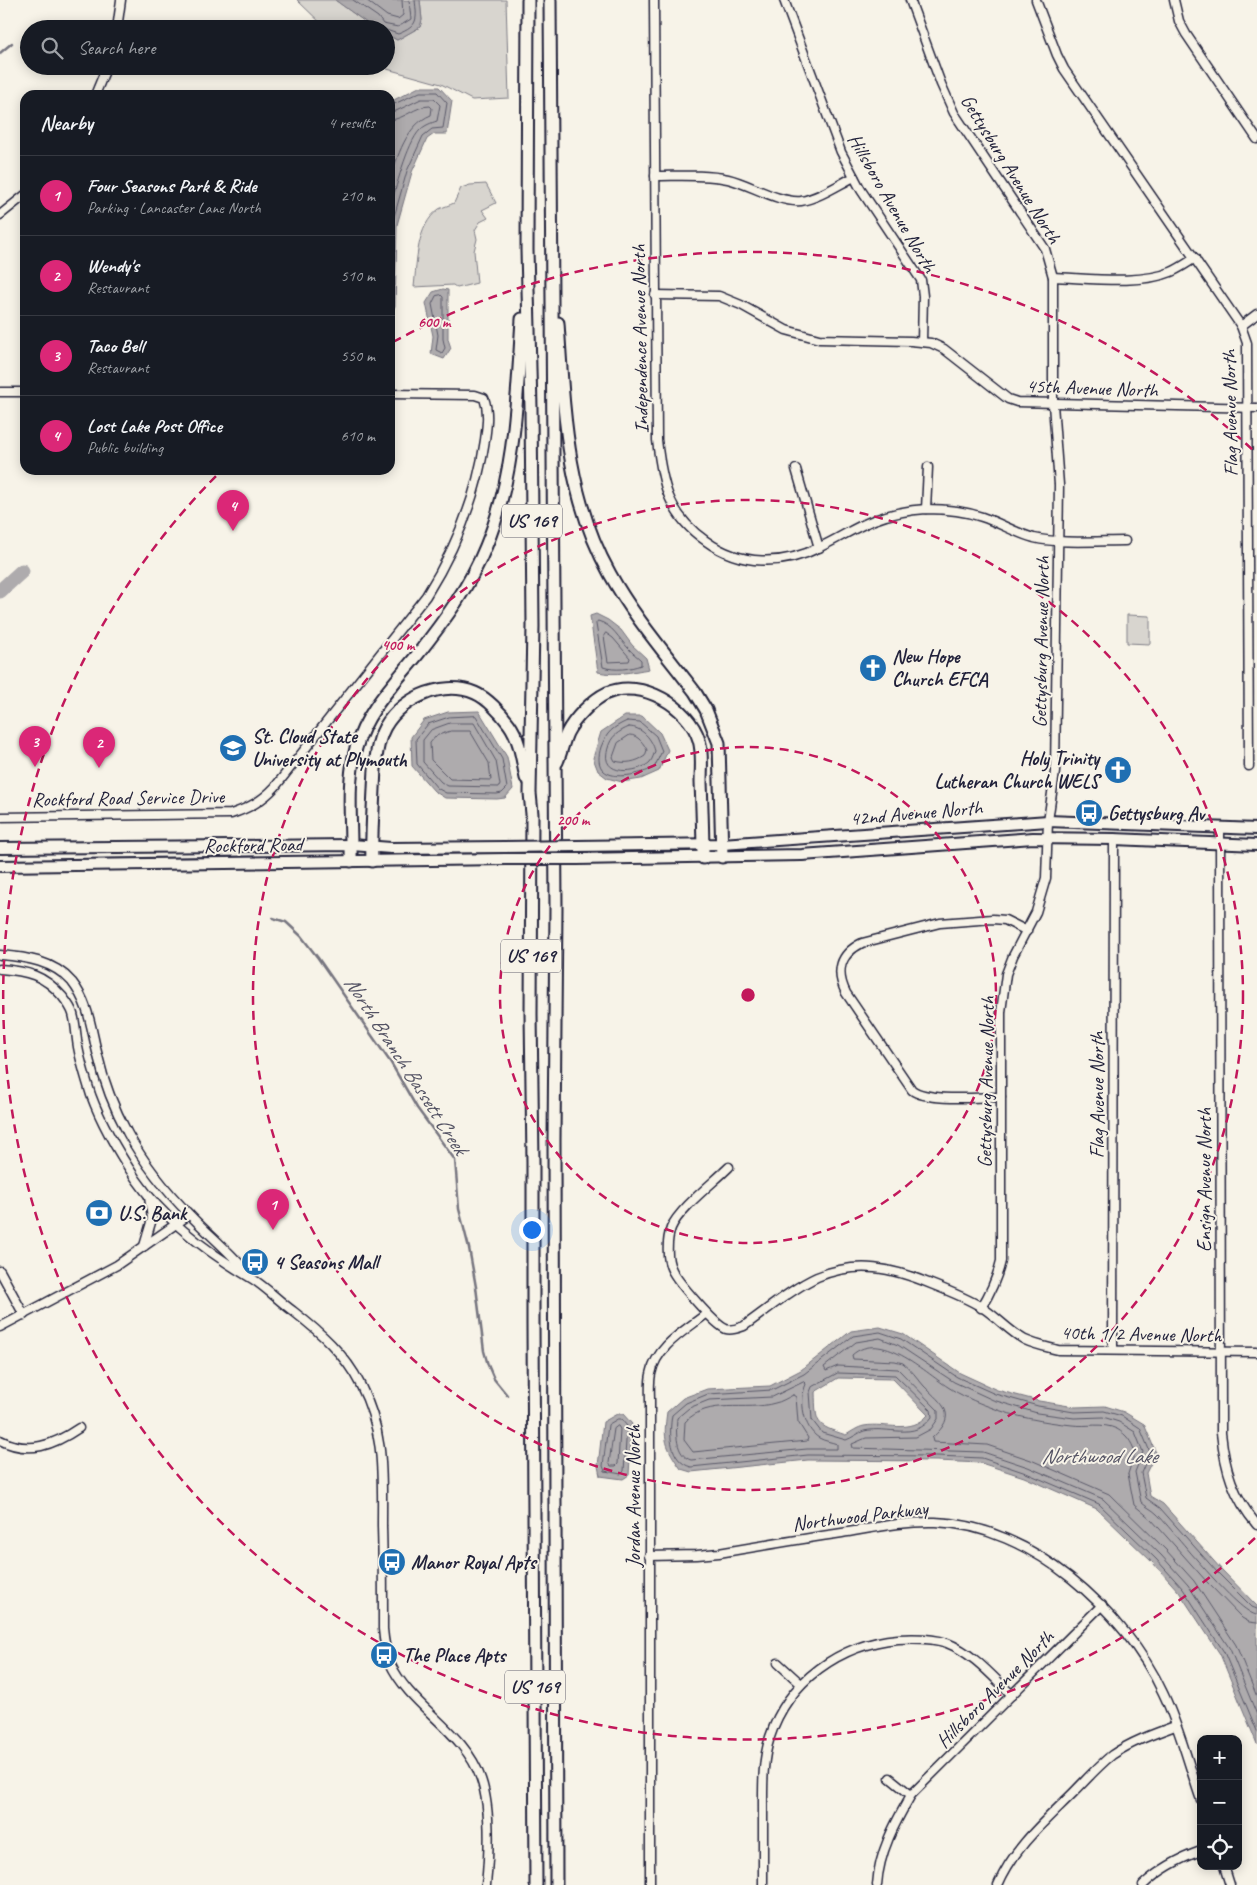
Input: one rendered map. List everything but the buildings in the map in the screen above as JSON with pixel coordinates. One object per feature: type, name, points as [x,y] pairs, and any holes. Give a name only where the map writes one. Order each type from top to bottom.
[{"type":"highway","name":"US 169","points":[[528,0],[527,250],[531,408],[532,626],[530,793],[536,1885]]},
{"type":"highway","name":"US 169","points":[[550,0],[556,908],[554,1140],[556,1885]]},
{"type":"highway","points":[[352,861],[351,770],[356,746],[368,718],[434,633],[463,591],[486,546],[503,499],[513,431],[527,250]]},
{"type":"highway","points":[[551,278],[558,318],[566,436],[580,502],[602,560],[617,586],[695,692],[706,710],[719,743],[722,858]]},
{"type":"highway","points":[[372,861],[376,753],[387,723],[399,710],[417,697],[438,690],[464,690],[482,697],[503,716],[517,740],[530,793]]},
{"type":"highway","points":[[554,771],[568,732],[573,724],[588,708],[608,693],[635,690],[668,701],[682,712],[692,725],[701,748],[703,858]]},
{"type":"main road","name":"42nd Avenue North","points":[[505,847],[703,845],[1048,821],[1257,829]]},
{"type":"main road","name":"42nd Avenue North","points":[[506,859],[722,858],[802,855],[1047,838],[1257,845]]},
{"type":"main road","name":"Rockford Road","points":[[0,848],[352,845],[400,848],[505,847]]},
{"type":"main road","name":"Rockford Road","points":[[0,866],[506,859]]},
{"type":"street","points":[[118,20],[121,0]]},
{"type":"street","name":"Independence Avenue North","points":[[654,0],[657,440],[660,471],[665,489],[680,519],[694,533],[726,554],[744,559],[763,561],[782,560],[819,548],[874,520],[898,513],[926,509],[966,512],[1036,539],[1125,541]]},
{"type":"street","name":"Hillsboro Avenue North","points":[[784,0],[831,127],[854,177],[921,280],[923,296],[922,342]]},
{"type":"street","name":"Gettysburg Avenue North","points":[[910,0],[941,84],[954,113],[1045,249],[1053,277],[1053,404],[1059,484],[1055,772],[1048,821],[1046,878],[1042,895],[1006,974],[1003,993],[1001,1012],[1000,1261],[991,1293],[981,1308]]},
{"type":"street","name":"Flag Avenue North","points":[[1036,0],[1064,69],[1241,326],[1248,354],[1249,766]]},
{"type":"street","points":[[1174,0],[1178,21],[1257,139]]},
{"type":"street","points":[[98,90],[104,75]]},
{"type":"street","points":[[655,176],[729,179],[784,199],[800,201],[812,198],[854,177]]},
{"type":"street","points":[[0,215],[20,199]]},
{"type":"street","points":[[1053,277],[1146,278],[1171,272],[1194,258]]},
{"type":"street","name":"45th Avenue North","points":[[655,295],[719,296],[741,305],[786,330],[819,339],[922,342],[944,349],[1008,399],[1017,402],[1257,408]]},
{"type":"street","points":[[1241,326],[1257,314]]},
{"type":"street","points":[[0,392],[20,392]]},
{"type":"street","name":"Rockford Road Service Drive","points":[[0,817],[222,815],[231,814],[255,805],[265,798],[287,774],[426,596],[445,565],[463,526],[480,472],[488,408],[484,398],[475,395],[395,394]]},
{"type":"street","points":[[926,509],[928,467]]},
{"type":"street","points":[[796,468],[819,548]]},
{"type":"street","name":"Ensign Avenue North","points":[[1220,827],[1221,1433],[1223,1455],[1228,1476],[1237,1496],[1257,1525]]},
{"type":"street","name":"Flag Avenue North","points":[[1113,1350],[1114,839]]},
{"type":"street","points":[[1001,1097],[930,1097],[918,1094],[906,1084],[846,993],[841,983],[840,973],[842,962],[853,947],[929,926],[951,922],[993,919],[1005,920],[1027,930]]},
{"type":"street","points":[[0,955],[23,957],[47,963],[71,980],[82,995],[88,1010],[98,1058],[118,1115],[143,1159],[189,1215],[239,1262],[252,1279]]},
{"type":"street","points":[[0,969],[20,970],[40,976],[54,987],[66,1002],[72,1013],[85,1075],[100,1116],[120,1155],[149,1195],[176,1225],[235,1270],[252,1279],[316,1329],[333,1345],[348,1363],[370,1404],[377,1426],[382,1457],[383,1629],[385,1646],[390,1663],[400,1679],[459,1742],[470,1757],[480,1778],[486,1797],[487,1810],[486,1885]]},
{"type":"street","points":[[706,1314],[671,1270],[668,1242],[671,1228],[678,1216],[729,1167]]},
{"type":"street","points":[[144,1247],[152,1219],[149,1195]]},
{"type":"street","points":[[0,1327],[107,1270],[144,1247],[189,1215]]},
{"type":"street","name":"40th 1/2 Avenue North","points":[[706,1314],[720,1326],[736,1329],[744,1326],[800,1287],[817,1278],[836,1271],[855,1268],[894,1270],[944,1289],[981,1308],[1025,1340],[1058,1350],[1257,1352]]},
{"type":"street","points":[[0,1271],[24,1315]]},
{"type":"street","name":"Jordan Avenue North","points":[[650,1885],[649,1556],[651,1373],[655,1362],[668,1344],[706,1314]]},
{"type":"street","points":[[0,1440],[20,1448],[34,1448],[60,1440],[79,1428]]},
{"type":"street","name":"Northwood Parkway","points":[[649,1556],[719,1553],[914,1522],[937,1522],[982,1530],[1033,1553],[1060,1570],[1086,1590],[1130,1639],[1149,1666],[1164,1695],[1197,1789]]},
{"type":"street","name":"Hillsboro Avenue North","points":[[877,1885],[882,1857],[891,1830],[911,1795],[1102,1606]]},
{"type":"street","points":[[763,1885],[763,1784],[766,1754],[779,1716],[801,1684],[822,1666],[862,1646],[883,1640],[920,1638],[947,1643],[958,1648],[972,1657],[1012,1695]]},
{"type":"street","points":[[778,1663],[801,1684]]},
{"type":"street","points":[[998,1885],[1011,1859],[1028,1837],[1112,1756],[1142,1738],[1175,1726]]},
{"type":"street","points":[[890,1778],[911,1795]]},
{"type":"street","points":[[1143,1885],[1170,1864],[1197,1853]]},
{"type":"street","points":[[1225,1870],[1230,1885]]},
{"type":"shaded area","points":[[297,0],[335,0],[363,20],[318,20]]},
{"type":"shaded area","points":[[420,0],[506,0],[509,98],[472,100],[441,84],[395,71],[395,39],[397,40],[420,27],[422,20]]},
{"type":"shaded area","points":[[486,184],[496,203],[482,210],[488,218],[480,222],[475,230],[477,239],[474,251],[477,283],[457,288],[453,285],[414,287],[419,245],[431,216],[439,209],[454,203],[461,188],[470,185]]},
{"type":"shaded area","points":[[1127,615],[1150,616],[1150,644],[1127,643]]},
{"type":"water","points":[[335,0],[420,0],[422,20],[420,27],[397,40],[395,39],[395,20],[363,20]]},
{"type":"water","points":[[419,87],[439,87],[452,101],[447,134],[434,134],[427,139],[412,172],[397,225],[395,306],[395,99]]},
{"type":"water","points":[[443,289],[448,290],[448,339],[451,348],[444,359],[431,354],[433,336],[426,303],[433,292]]},
{"type":"water","points":[[596,614],[621,630],[632,645],[646,658],[649,669],[617,674],[598,672],[590,616]]},
{"type":"water","points":[[479,711],[507,757],[513,789],[505,798],[445,798],[434,791],[412,766],[411,737],[424,720],[448,712]]},
{"type":"water","points":[[625,716],[642,716],[660,733],[668,750],[659,771],[641,779],[622,782],[607,778],[598,771],[593,758],[601,732]]},
{"type":"water","name":"Northwood Lake","points":[[880,1327],[903,1334],[960,1373],[997,1390],[1039,1401],[1075,1407],[1105,1406],[1124,1412],[1144,1424],[1156,1453],[1146,1473],[1150,1496],[1163,1504],[1257,1606],[1257,1744],[1220,1654],[1179,1592],[1153,1563],[1097,1509],[1024,1477],[981,1463],[808,1460],[691,1472],[681,1469],[668,1448],[665,1429],[667,1412],[683,1398],[707,1389],[770,1386],[801,1370],[851,1331]],"holes":[[[838,1378],[893,1379],[928,1415],[921,1421],[914,1425],[906,1426],[864,1426],[846,1435],[828,1429],[819,1422],[816,1411],[815,1392]]]},
{"type":"water","points":[[617,1414],[623,1414],[632,1424],[629,1475],[623,1479],[600,1476],[598,1466],[603,1422]]},
{"type":"waterway","points":[[0,53],[12,43]]},
{"type":"waterway","points":[[0,591],[22,571]]},
{"type":"waterway","name":"North Branch Bassett Creek","points":[[273,918],[286,922],[301,936],[318,958],[391,1063],[417,1108],[455,1160],[459,1209],[476,1287],[484,1351],[494,1379],[507,1395]]},
{"type":"place","name":"Lost Lake Post Office","points":[[233,531]]},
{"type":"place","name":"New Hope Church EFCA","points":[[873,668]]},
{"type":"place","name":"St. Cloud State University at Plymouth","points":[[233,748]]},
{"type":"place","name":"Taco Bell","points":[[35,767]]},
{"type":"place","name":"Wendy's","points":[[99,768]]},
{"type":"place","name":"Holy Trinity Lutheran Church WELS","points":[[1118,770]]},
{"type":"place","name":"Gettysburg Av","points":[[1089,813]]},
{"type":"place","name":"U.S. Bank","points":[[99,1213]]},
{"type":"place","name":"Four Seasons Park & Ride","points":[[273,1230]]},
{"type":"place","name":"4 Seasons Mall","points":[[255,1262]]},
{"type":"place","name":"Manor Royal Apts","points":[[392,1562]]},
{"type":"place","name":"The Place Apts","points":[[384,1655]]}]
